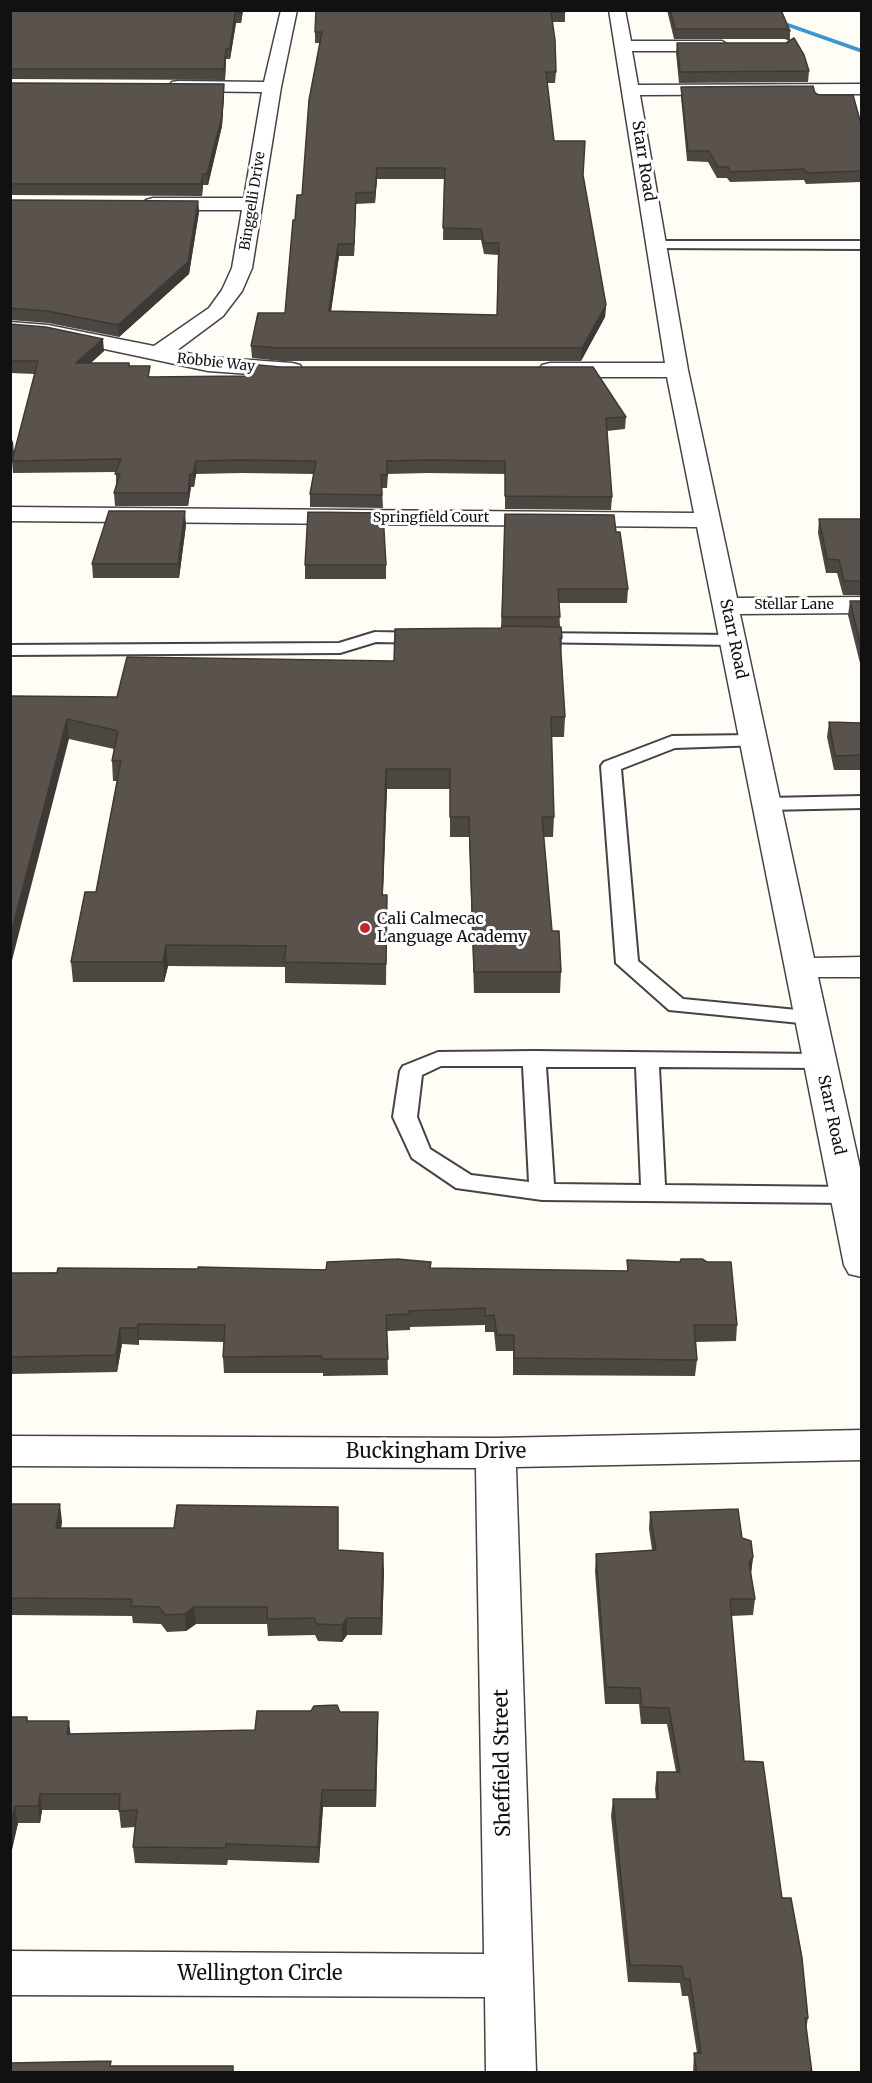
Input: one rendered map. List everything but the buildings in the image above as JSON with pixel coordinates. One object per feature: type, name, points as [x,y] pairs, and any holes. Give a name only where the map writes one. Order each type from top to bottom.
[{"type":"street","name":"Binggelli Drive","points":[[156,355],[216,312],[232,291],[242,268],[272,87],[289,10]]},
{"type":"street","name":"Starr Road","points":[[617,10],[625,46],[678,370],[861,1264]]},
{"type":"street","points":[[625,46],[739,46]]},
{"type":"street","points":[[165,86],[272,87]]},
{"type":"street","points":[[631,90],[861,88]]},
{"type":"street","points":[[137,204],[252,204]]},
{"type":"street","name":"Robbie Way","points":[[10,328],[48,331],[208,364],[316,370]]},
{"type":"street","points":[[526,370],[678,370]]},
{"type":"street","name":"Springfield Court","points":[[10,514],[708,520]]},
{"type":"street","name":"Stellar Lane","points":[[727,606],[861,605]]},
{"type":"street","points":[[800,968],[861,967]]},
{"type":"street","name":"Buckingham Drive","points":[[10,1451],[496,1453],[861,1445]]},
{"type":"street","name":"Sheffield Street","points":[[496,1453],[511,2073]]},
{"type":"street","name":"Wellington Circle","points":[[10,1973],[508,1976]]},
{"type":"lane","points":[[657,245],[861,245]]},
{"type":"lane","points":[[10,650],[340,648],[375,637],[446,638]]},
{"type":"lane","points":[[518,638],[734,640]]},
{"type":"lane","points":[[754,741],[672,742],[611,766],[627,963],[677,1005],[810,1017]]},
{"type":"lane","points":[[767,804],[861,802]]},
{"type":"lane","points":[[534,1058],[542,1192]]},
{"type":"lane","points":[[819,1061],[438,1059],[411,1071],[405,1117],[420,1153],[465,1182],[542,1192],[848,1195]]},
{"type":"lane","points":[[647,1059],[653,1194]]},
{"type":"waterway","points":[[743,10],[862,51]]},
{"type":"place","name":"Cali Calmecac Language Academy","points":[[365,928]]}]
